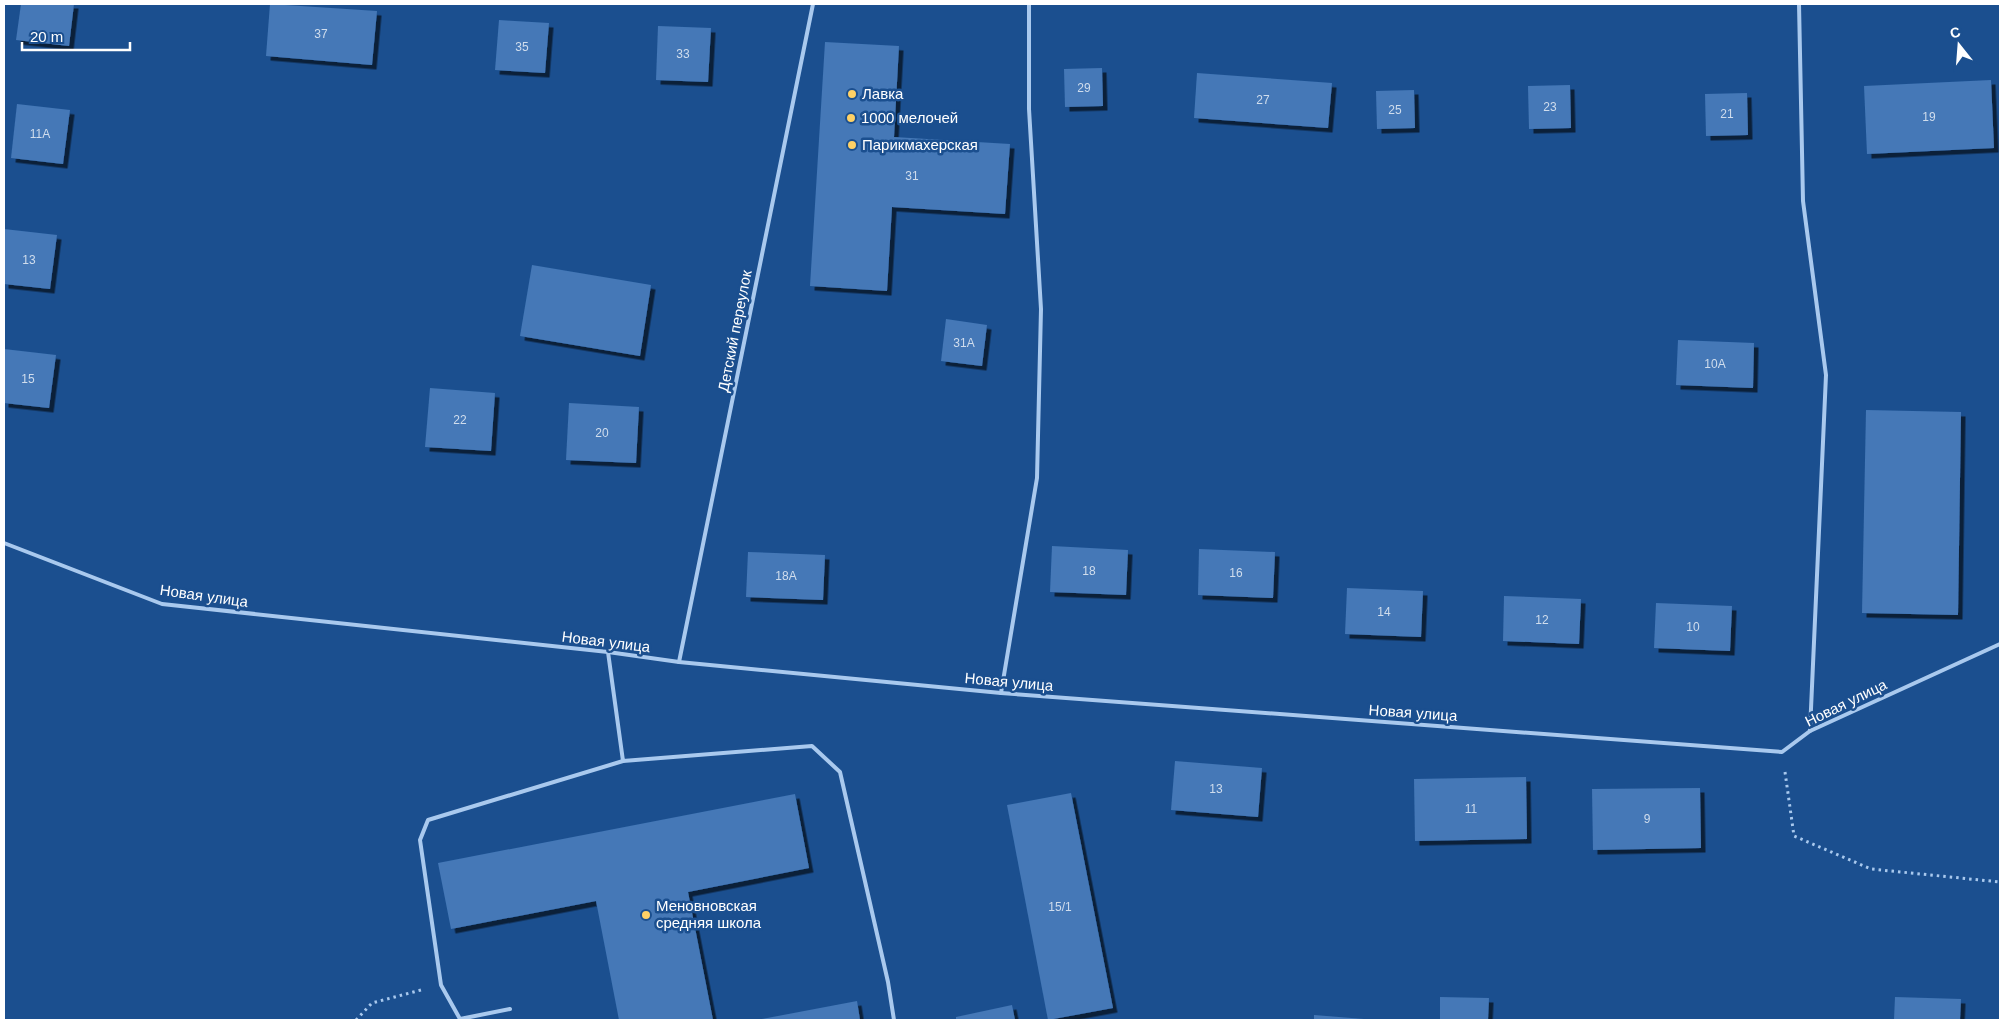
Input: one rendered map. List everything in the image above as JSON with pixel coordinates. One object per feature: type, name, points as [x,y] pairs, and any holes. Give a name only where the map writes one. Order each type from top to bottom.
[{"type":"lane","name":"Детский переулок","points":[[679,662],[814,4]]},
{"type":"lane","points":[[1002,694],[1037,478],[1041,309],[1029,109],[1029,4]]},
{"type":"lane","points":[[1799,4],[1803,201],[1826,376],[1810,731]]},
{"type":"lane","name":"Новая улица","points":[[4,543],[162,604],[608,652],[679,662],[1002,694],[1782,752],[1810,731],[2000,644]]},
{"type":"lane","points":[[608,652],[622,761]]},
{"type":"lane","points":[[510,1009],[460,1019],[441,985],[420,840],[428,820],[622,761],[812,746],[840,772],[888,982],[894,1020]]},
{"type":"path","points":[[1782,752],[1794,836],[1871,869],[2000,882]]},
{"type":"path","points":[[356,1020],[372,1003],[441,985]]},
{"type":"building","points":[[21,4],[74,4],[69,46],[16,40]]},
{"type":"building","points":[[270,4],[377,11],[372,65],[266,56]]},
{"type":"building","points":[[499,20],[549,23],[545,73],[495,70]]},
{"type":"building","points":[[658,26],[711,28],[708,82],[656,80]]},
{"type":"building","points":[[825,42],[899,46],[894,137],[1010,144],[1005,214],[892,207],[887,291],[810,286]]},
{"type":"building","points":[[1102,68],[1103,106],[1065,107],[1064,69]]},
{"type":"building","points":[[1197,73],[1332,83],[1328,128],[1194,118]]},
{"type":"building","points":[[1991,80],[1994,148],[1867,154],[1864,86]]},
{"type":"building","points":[[1570,85],[1571,128],[1529,129],[1528,86]]},
{"type":"building","points":[[1414,90],[1415,128],[1377,129],[1376,91]]},
{"type":"building","points":[[1747,93],[1748,135],[1706,136],[1705,94]]},
{"type":"building","points":[[17,104],[70,110],[63,164],[11,158]]},
{"type":"building","points":[[4,229],[57,235],[50,289],[4,284]]},
{"type":"building","points":[[532,265],[651,285],[640,356],[520,336]]},
{"type":"building","points":[[946,319],[987,325],[982,366],[941,361]]},
{"type":"building","points":[[1678,340],[1754,343],[1753,388],[1676,385]]},
{"type":"building","points":[[4,349],[56,355],[49,408],[4,403]]},
{"type":"building","points":[[430,388],[495,393],[491,451],[425,447]]},
{"type":"building","points":[[569,403],[639,407],[636,463],[566,460]]},
{"type":"building","points":[[1866,410],[1961,412],[1958,615],[1862,613]]},
{"type":"building","points":[[1052,546],[1128,550],[1126,595],[1050,592]]},
{"type":"building","points":[[1199,549],[1275,552],[1273,598],[1198,595]]},
{"type":"building","points":[[748,552],[825,555],[823,600],[746,597]]},
{"type":"building","points":[[1347,588],[1423,591],[1421,637],[1345,634]]},
{"type":"building","points":[[1504,596],[1581,599],[1579,644],[1503,641]]},
{"type":"building","points":[[1656,603],[1732,606],[1730,651],[1654,648]]},
{"type":"building","points":[[1175,761],[1262,768],[1258,817],[1171,810]]},
{"type":"building","points":[[1526,777],[1527,839],[1415,841],[1414,779]]},
{"type":"building","points":[[1700,788],[1701,848],[1593,850],[1592,789]]},
{"type":"building","points":[[1071,793],[1113,1008],[1048,1020],[1007,805]]},
{"type":"building","name":"Меновновская средняя школа","points":[[795,794],[809,868],[688,892],[713,1020],[619,1020],[596,901],[451,929],[438,863]]},
{"type":"building","points":[[1440,997],[1489,998],[1488,1020],[1440,1020]]},
{"type":"building","points":[[1895,997],[1961,999],[1960,1020],[1894,1020]]},
{"type":"building","points":[[857,1001],[860,1020],[762,1020],[762,1019]]},
{"type":"building","points":[[1012,1005],[1015,1020],[956,1020],[956,1017]]},
{"type":"building","points":[[1314,1015],[1364,1019],[1364,1020],[1314,1020]]},
{"type":"place","name":"Лавка","points":[[852,94]]},
{"type":"place","name":"1000 мелочей","points":[[851,118]]},
{"type":"place","name":"Парикмахерская","points":[[852,145]]},
{"type":"place","name":"Меновновская средняя школа","points":[[646,915]]}]
